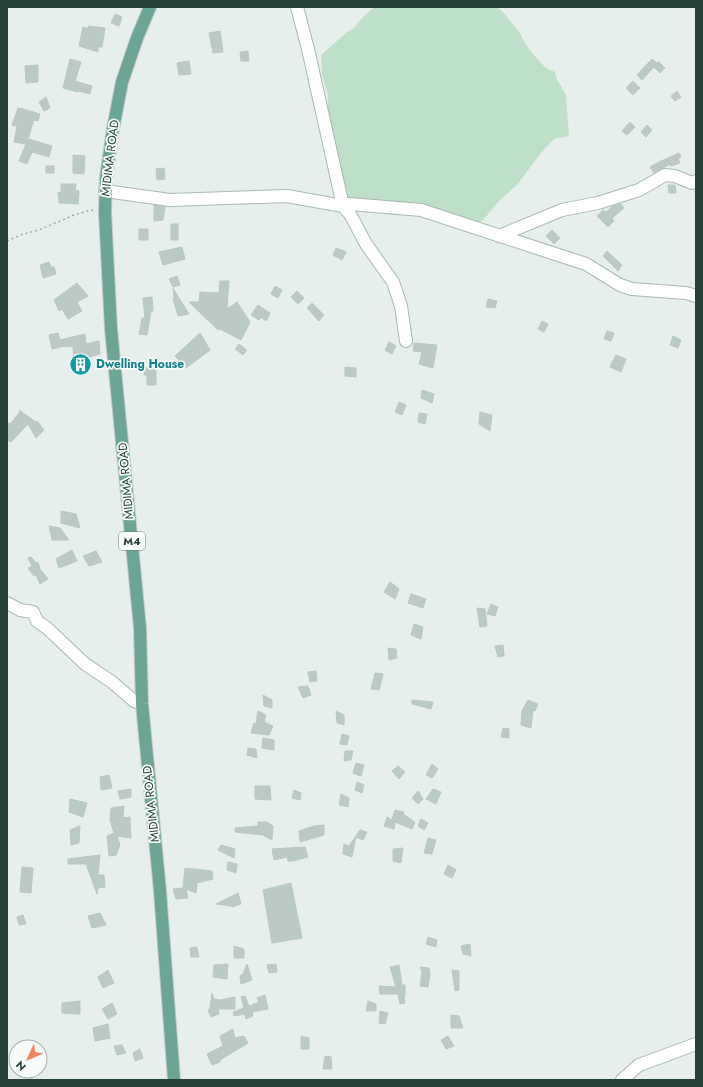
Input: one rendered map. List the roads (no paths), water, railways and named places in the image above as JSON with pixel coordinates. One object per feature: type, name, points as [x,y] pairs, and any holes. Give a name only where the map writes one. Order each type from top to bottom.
[{"type":"main road","name":"MIDIMA ROAD","points":[[150,7],[137,38],[122,82],[113,129],[105,191],[105,213],[112,329],[140,628],[142,704],[160,891],[174,1080]]},
{"type":"street","points":[[297,7],[308,49],[343,206],[350,214],[366,244],[393,282],[401,306],[406,341]]},
{"type":"street","points":[[499,236],[562,210],[598,203],[639,190],[665,175],[676,176],[692,183],[696,181]]},
{"type":"street","points":[[105,191],[170,200],[287,196],[343,206],[350,204],[421,210],[586,264],[620,285],[632,290],[686,292],[696,296]]},
{"type":"street","points":[[7,603],[20,610],[34,612],[37,621],[47,628],[85,664],[112,682],[134,701],[142,704]]},
{"type":"street","points":[[622,1080],[639,1065],[696,1044]]},
{"type":"place","name":"Dwelling House","points":[[80,364]]}]
